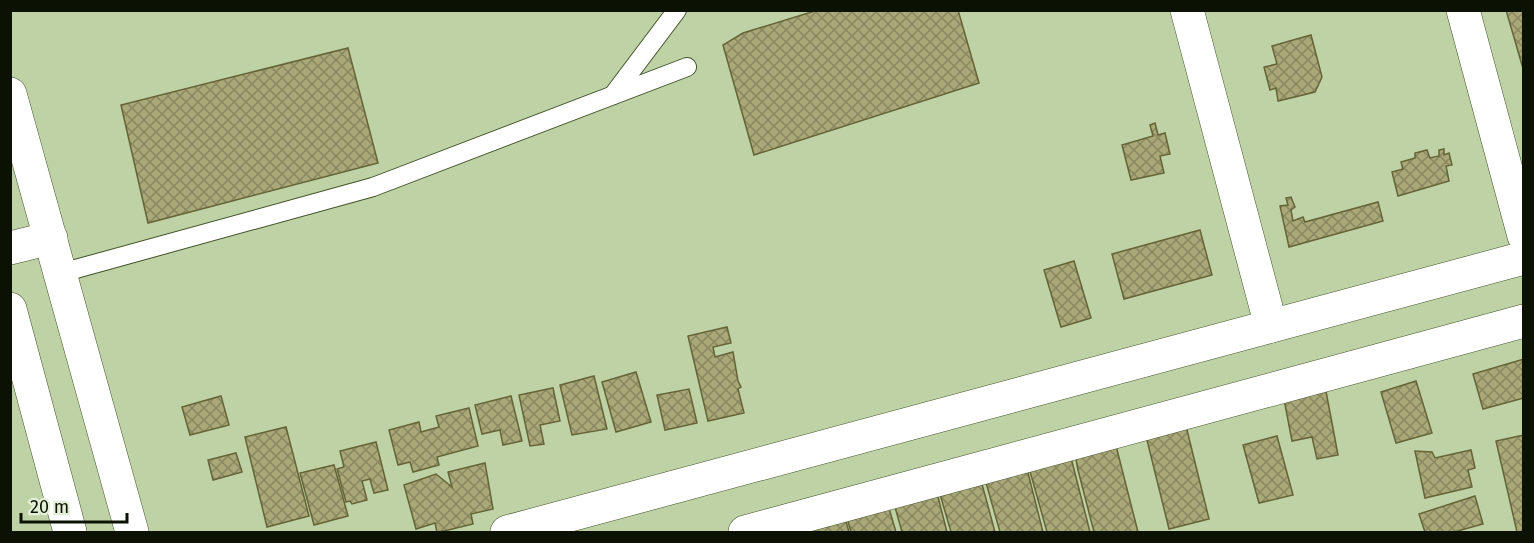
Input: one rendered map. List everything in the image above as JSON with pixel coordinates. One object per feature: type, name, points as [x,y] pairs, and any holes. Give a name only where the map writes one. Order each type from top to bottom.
[{"type":"street","points":[[1187,10],[1271,326]]},
{"type":"street","points":[[1463,10],[1524,236]]},
{"type":"street","points":[[10,94],[132,532]]},
{"type":"street","points":[[10,248],[51,238]]},
{"type":"street","points":[[507,532],[567,524],[1271,326],[1524,258]]},
{"type":"street","points":[[10,309],[70,532]]},
{"type":"street","points":[[745,532],[1524,321]]},
{"type":"lane","points":[[613,95],[677,10]]},
{"type":"lane","points":[[61,273],[373,187],[687,67]]},
{"type":"building","points":[[818,10],[958,10],[979,83],[754,155],[723,45],[743,33]]},
{"type":"building","points":[[1506,10],[1524,10],[1524,72]]},
{"type":"building","points":[[1311,35],[1322,77],[1315,92],[1278,101],[1276,88],[1270,90],[1264,67],[1277,64],[1272,46]]},
{"type":"building","points":[[348,48],[378,163],[148,223],[121,105]]},
{"type":"building","points":[[1155,123],[1158,135],[1165,133],[1170,154],[1160,156],[1164,173],[1131,180],[1122,145],[1153,136],[1150,125]]},
{"type":"building","points":[[1444,149],[1444,155],[1449,153],[1452,165],[1446,166],[1449,181],[1398,196],[1392,172],[1403,169],[1401,162],[1415,158],[1415,153],[1427,150],[1430,158],[1439,156],[1439,150]]},
{"type":"building","points":[[1291,197],[1295,207],[1291,210],[1293,221],[1303,217],[1305,222],[1378,202],[1383,221],[1289,247],[1280,206],[1288,205],[1286,198]]},
{"type":"building","points":[[1200,230],[1212,275],[1124,299],[1112,254]]},
{"type":"building","points":[[1074,261],[1091,318],[1061,327],[1044,270]]},
{"type":"building","points":[[727,327],[731,343],[713,347],[715,357],[733,352],[744,413],[708,421],[688,336]]},
{"type":"building","points":[[1524,359],[1524,398],[1483,409],[1473,374]]},
{"type":"building","points":[[636,372],[651,422],[616,432],[602,382]]},
{"type":"building","points":[[594,376],[607,429],[572,435],[560,385]]},
{"type":"building","points":[[1416,381],[1432,433],[1396,443],[1381,392]]},
{"type":"building","points":[[1325,386],[1338,455],[1317,459],[1312,437],[1292,441],[1283,394]]},
{"type":"building","points":[[553,388],[560,421],[540,425],[544,444],[530,446],[519,395]]},
{"type":"building","points":[[689,389],[697,423],[665,430],[657,395]]},
{"type":"building","points":[[221,396],[229,425],[190,435],[182,407]]},
{"type":"building","points":[[511,396],[522,441],[503,445],[500,430],[482,434],[475,405]]},
{"type":"building","points":[[469,408],[478,446],[437,457],[439,465],[413,472],[410,462],[398,465],[389,430],[419,422],[421,432],[439,427],[436,416]]},
{"type":"building","points":[[1186,426],[1209,519],[1169,529],[1146,436]]},
{"type":"building","points":[[286,427],[309,516],[267,527],[245,437]]},
{"type":"building","points":[[1113,434],[1138,532],[1094,532],[1078,470],[1073,444]]},
{"type":"building","points":[[1524,435],[1524,532],[1517,532],[1496,441]]},
{"type":"building","points":[[1277,436],[1293,495],[1259,503],[1243,445]]},
{"type":"building","points":[[376,442],[388,490],[374,493],[370,479],[362,481],[367,500],[352,504],[350,501],[346,502],[337,469],[344,467],[340,451]]},
{"type":"building","points":[[1068,446],[1090,532],[1047,532],[1026,457]]},
{"type":"building","points":[[1471,450],[1475,468],[1468,470],[1472,487],[1425,498],[1415,451],[1432,452],[1435,458]]},
{"type":"building","points":[[236,453],[242,472],[213,480],[208,460]]},
{"type":"building","points":[[1025,461],[1043,532],[1000,532],[983,472]]},
{"type":"building","points":[[485,463],[493,509],[471,514],[473,524],[440,532],[437,532],[435,523],[416,529],[404,485],[436,474],[452,487],[448,472]]},
{"type":"building","points":[[334,465],[348,516],[314,525],[300,473]]},
{"type":"building","points":[[979,473],[995,532],[951,532],[937,484]]},
{"type":"building","points":[[936,489],[947,532],[902,532],[893,500]]},
{"type":"building","points":[[1475,496],[1483,524],[1454,532],[1425,532],[1419,514]]},
{"type":"building","points":[[886,498],[896,532],[851,532],[844,508]]},
{"type":"building","points":[[843,511],[849,532],[804,532]]}]
